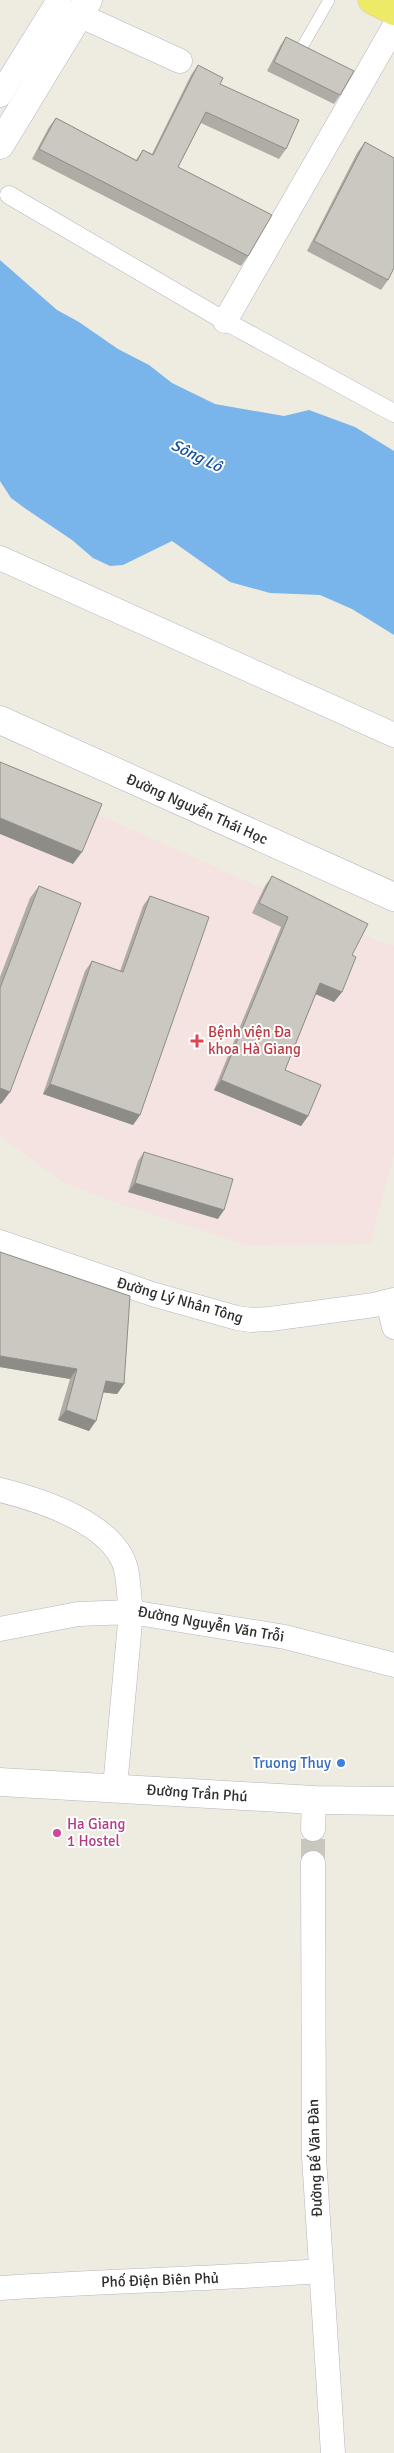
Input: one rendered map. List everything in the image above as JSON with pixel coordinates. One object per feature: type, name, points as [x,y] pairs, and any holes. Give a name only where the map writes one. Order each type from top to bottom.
[{"type":"main road","points":[[372,0],[394,11]]},
{"type":"main road","points":[[0,145],[19,116],[75,5]]},
{"type":"main road","name":"Đường Nguyễn Thái Học","points":[[0,720],[394,897]]},
{"type":"main road","name":"Đường Trần Phú","points":[[0,1782],[115,1787],[314,1800],[394,1802]]},
{"type":"street","points":[[0,95],[75,5],[180,61]]},
{"type":"street","points":[[225,322],[394,27]]},
{"type":"street","points":[[9,195],[225,322],[394,413]]},
{"type":"street","points":[[0,558],[277,680],[394,735]]},
{"type":"street","name":"Đường Lý Nhân Tông","points":[[0,1242],[152,1294],[244,1319],[270,1319],[391,1301]]},
{"type":"street","points":[[391,1301],[394,1327]]},
{"type":"street","name":"Đường Nguyễn Văn Trỗi","points":[[0,1490],[76,1517],[116,1547],[126,1568],[131,1612],[285,1637],[394,1665]]},
{"type":"street","points":[[0,1629],[78,1614],[131,1612],[115,1787]]},
{"type":"street","points":[[313,1829],[314,1800]]},
{"type":"street","name":"Đường Bế Văn Đàn","points":[[313,1863],[314,2157],[333,2453]]},
{"type":"street","name":"Phố Điện Biên Phủ","points":[[0,2288],[159,2279],[234,2278],[321,2271]]},
{"type":"lane","points":[[302,49],[329,0]]},
{"type":"shaded area","name":"Bệnh viện Đa khoa Hà Giang","points":[[0,770],[379,941],[394,945],[394,1154],[370,1244],[247,1245],[120,1204],[64,1183],[0,1136]]},
{"type":"water","name":"Sông Lô","points":[[0,260],[57,310],[79,322],[118,349],[149,365],[172,383],[215,404],[284,416],[309,410],[355,427],[394,451],[394,635],[352,609],[320,595],[270,593],[230,582],[172,541],[123,565],[110,566],[93,558],[72,540],[11,498],[0,481]]},
{"type":"building","points":[[286,37],[354,71],[340,95],[274,62]]},
{"type":"building","points":[[198,65],[223,78],[220,84],[299,120],[286,149],[206,112],[178,167],[272,215],[248,256],[39,149],[56,118],[137,161],[143,150],[153,155]]},
{"type":"building","points":[[365,142],[394,158],[394,268],[388,280],[314,241]]},
{"type":"building","points":[[0,762],[102,804],[82,852],[0,818]]},
{"type":"building","points":[[272,876],[368,924],[352,955],[356,957],[342,992],[320,983],[285,1070],[321,1085],[308,1116],[221,1080],[288,917],[259,903]]},
{"type":"building","points":[[39,886],[81,903],[10,1092],[0,1088],[0,988]]},
{"type":"building","points":[[150,896],[209,917],[140,1115],[50,1084],[92,961],[123,972]]},
{"type":"building","points":[[144,1152],[233,1179],[224,1210],[135,1183]]},
{"type":"building","points":[[0,1252],[130,1296],[124,1384],[106,1381],[96,1421],[66,1410],[77,1369],[0,1356]]},
{"type":"tunnel","points":[[313,1829],[313,1863]]},
{"type":"place","name":"Bệnh viện Đa khoa Hà Giang","points":[[197,1041]]},
{"type":"place","name":"Truong Thuy","points":[[341,1763]]},
{"type":"place","name":"Ha Giang 1 Hostel","points":[[57,1833]]}]
